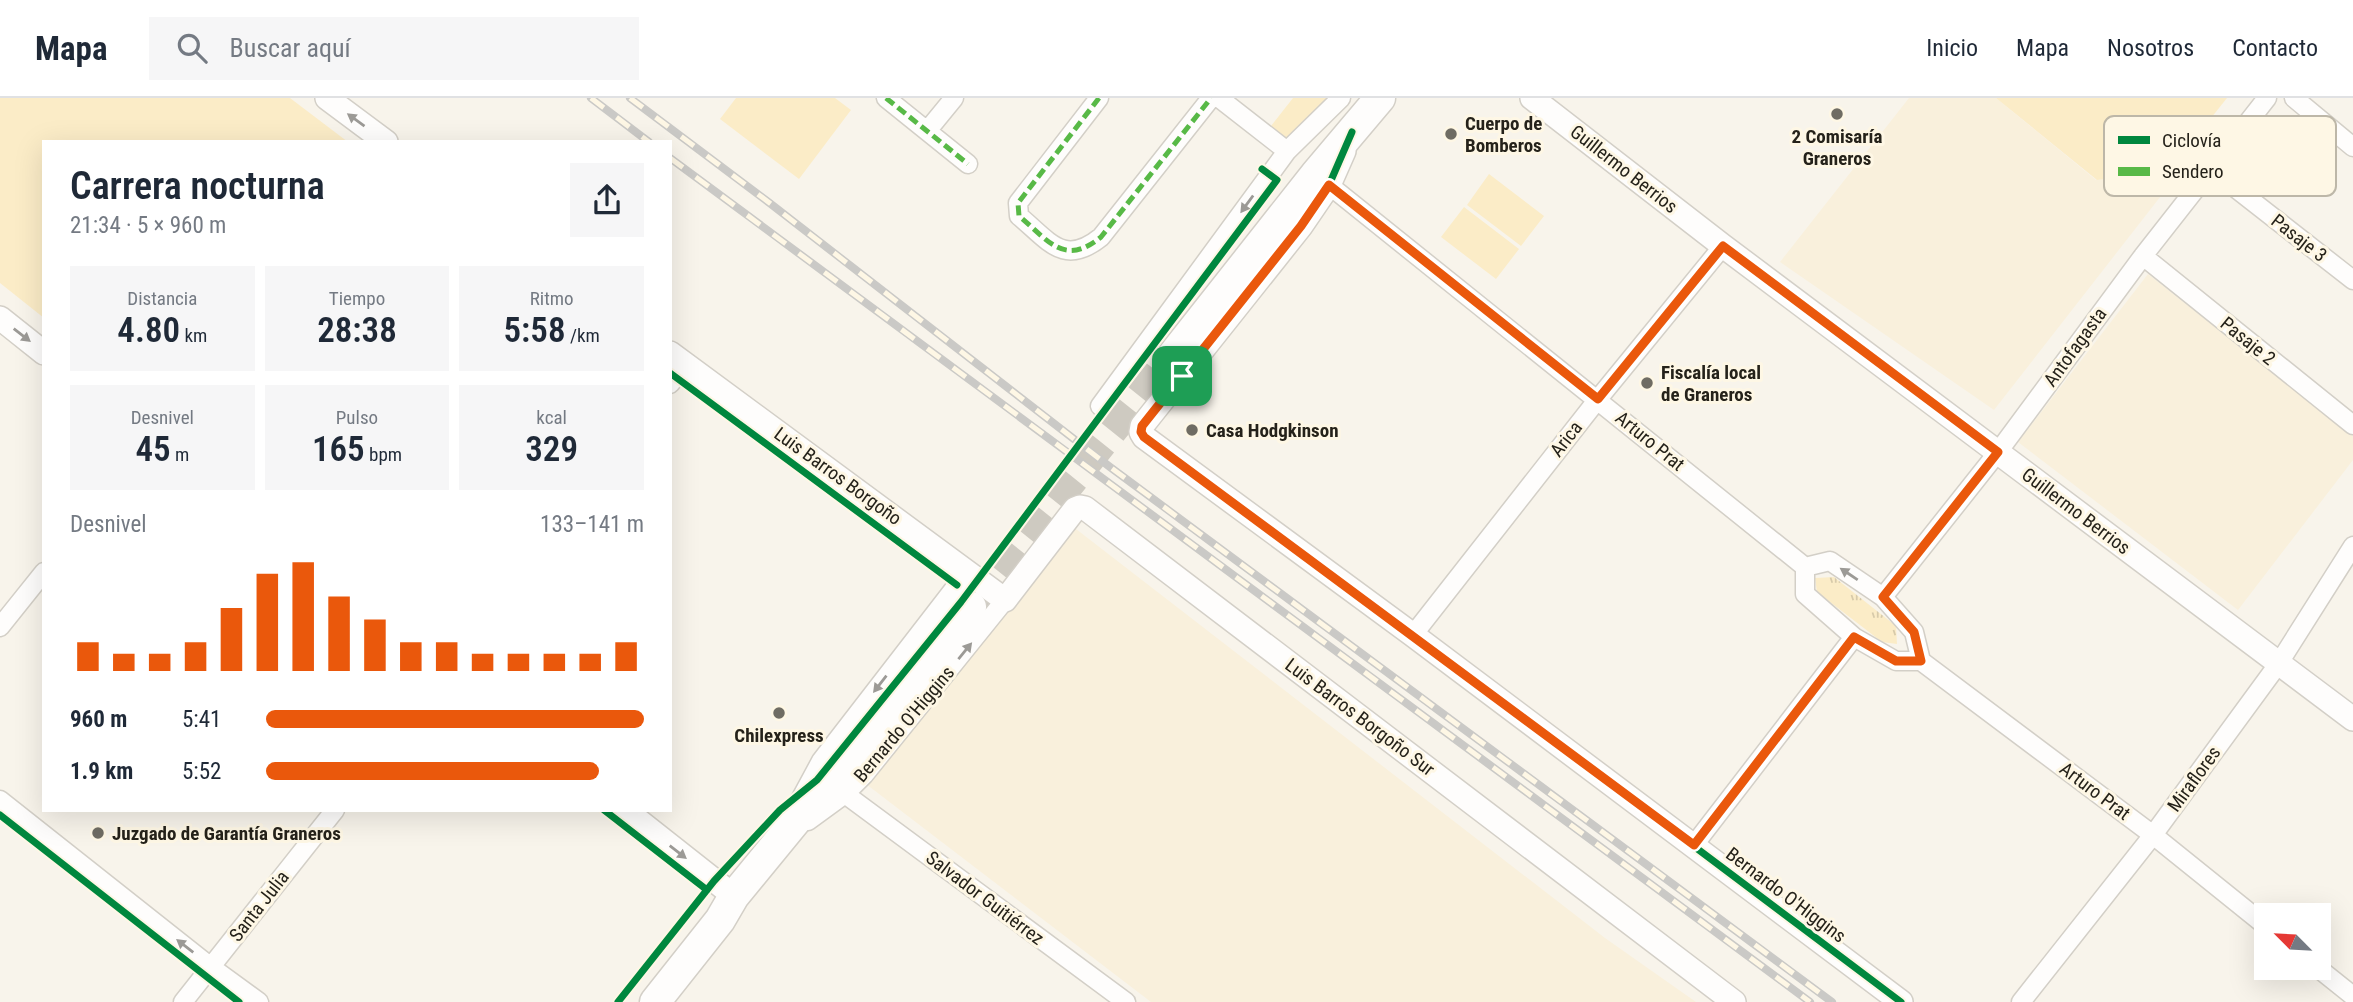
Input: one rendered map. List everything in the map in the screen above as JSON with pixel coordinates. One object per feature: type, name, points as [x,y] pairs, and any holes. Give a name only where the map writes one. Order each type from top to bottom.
[{"type":"main road","points":[[1177,366],[1315,175],[1380,98]]},
{"type":"main road","points":[[655,1002],[720,920],[734,896],[971,607]]},
{"type":"main road","points":[[635,1002],[707,910],[734,896]]},
{"type":"street","points":[[327,98],[381,140]]},
{"type":"street","points":[[886,98],[968,164]]},
{"type":"street","points":[[927,131],[954,98]]},
{"type":"street","points":[[1099,98],[1018,203],[1019,216],[1057,247],[1066,251],[1082,250],[1101,237],[1211,98]]},
{"type":"street","points":[[1219,98],[1287,151]]},
{"type":"street","points":[[1100,406],[1287,151],[1340,98]]},
{"type":"street","name":"Guillermo Berrios","points":[[1532,98],[1723,246],[2353,719]]},
{"type":"street","name":"Antofagasta","points":[[2253,116],[2267,98]]},
{"type":"street","points":[[2294,98],[2316,116]]},
{"type":"street","name":"Bernardo O'Higgins","points":[[1352,132],[1329,185],[1301,226],[1177,366],[1142,426],[1144,437],[1413,635],[1901,1002]]},
{"type":"street","points":[[2336,133],[2353,147]]},
{"type":"street","name":"Arturo Prat","points":[[1329,185],[1805,567],[1805,594],[1854,637],[1896,661],[1921,661],[2153,835],[2254,916]]},
{"type":"street","name":"Antofagasta","points":[[1883,597],[1998,452],[2190,196]]},
{"type":"street","name":"Pasaje 3","points":[[2245,196],[2353,281]]},
{"type":"street","name":"Arica","points":[[1413,635],[1598,399],[1723,246]]},
{"type":"street","name":"Pasaje 2","points":[[2143,256],[2353,425]]},
{"type":"street","points":[[0,318],[42,351]]},
{"type":"street","points":[[1143,346],[1177,366]]},
{"type":"street","points":[[672,378],[678,358]]},
{"type":"street","name":"Luis Barros Borgoño","points":[[678,358],[1005,600]]},
{"type":"street","name":"Luis Barros Borgoño Sur","points":[[1005,600],[1075,509],[1085,508],[1734,1002]]},
{"type":"street","name":"Miraflores","points":[[2021,1002],[2153,835],[2278,663],[2350,556]]},
{"type":"street","points":[[1805,567],[1830,561],[1883,597],[1914,632],[1921,661]]},
{"type":"street","points":[[782,839],[821,761],[967,572]]},
{"type":"street","points":[[0,627],[42,574]]},
{"type":"street","name":"Bernardo O'Higgins","points":[[782,839],[845,794],[864,775],[1005,600]]},
{"type":"street","points":[[1694,845],[1854,637]]},
{"type":"street","name":"Salvador Guitiérrez","points":[[845,794],[1126,1002]]},
{"type":"street","points":[[0,800],[259,1002]]},
{"type":"street","name":"Santa Julia","points":[[183,1002],[333,812]]},
{"type":"street","points":[[628,812],[734,896]]},
{"type":"street","points":[[2331,978],[2353,996]]},
{"type":"shaded area","points":[[1909,98],[1996,98],[2096,180],[2104,179],[2104,196],[2161,196],[1994,410],[1780,262]]},
{"type":"shaded area","points":[[2148,274],[2353,436],[2353,460],[2238,610],[2018,442]]},
{"type":"shaded area","points":[[1063,529],[1076,529],[1605,938],[1696,1002],[1151,1002],[866,784]]},
{"type":"green space","points":[[0,98],[290,98],[345,140],[42,140],[42,316],[0,283]]},
{"type":"green space","points":[[736,98],[835,98],[851,110],[799,179],[720,119]]},
{"type":"green space","points":[[1293,98],[1333,98],[1289,140],[1271,126]]},
{"type":"green space","points":[[1996,98],[2227,98],[2213,116],[2104,116],[2104,179],[2097,180]]},
{"type":"green space","points":[[1489,174],[1544,216],[1521,246],[1467,205]]},
{"type":"green space","points":[[1464,207],[1519,249],[1496,279],[1441,237]]},
{"type":"green space","points":[[1834,577],[1896,626],[1897,644],[1882,642],[1817,592],[1815,578]]},
{"type":"tunnel","points":[[971,607],[1173,355]]},
{"type":"railway","points":[[591,98],[646,140]]},
{"type":"railway","points":[[630,98],[1110,467],[1832,1002]]},
{"type":"railway","points":[[672,159],[1810,1002]]},
{"type":"marked path","points":[[886,98],[968,164]]},
{"type":"marked path","points":[[1099,98],[1018,203],[1019,216],[1048,242],[1067,250],[1088,246],[1101,237],[1211,98]]},
{"type":"cycle path","points":[[1352,132],[1329,185],[1301,226],[1142,426],[1144,437],[1413,635],[1901,1002]]},
{"type":"cycle path","points":[[618,1002],[714,881],[780,810],[817,780],[961,602],[1277,180],[1262,169]]},
{"type":"cycle path","points":[[672,374],[957,585]]},
{"type":"cycle path","points":[[607,812],[707,890]]},
{"type":"cycle path","points":[[0,815],[239,1002]]},
{"type":"place","name":"2 Comisaría Graneros","points":[[1837,114]]},
{"type":"place","name":"Cuerpo de Bomberos","points":[[1451,134]]},
{"type":"place","name":"Fiscalía local de Graneros","points":[[1647,383]]},
{"type":"place","name":"Casa Hodgkinson","points":[[1192,430]]},
{"type":"place","name":"Chilexpress","points":[[779,713]]},
{"type":"place","name":"Juzgado de Garantía Graneros","points":[[98,833]]},
{"type":"route","points":[[1329,185],[1598,399],[1723,246],[1998,452],[1883,597],[1914,632],[1921,661],[1896,661],[1854,637],[1694,845],[1144,437],[1142,426],[1182,376],[1301,226],[1329,185]]}]
